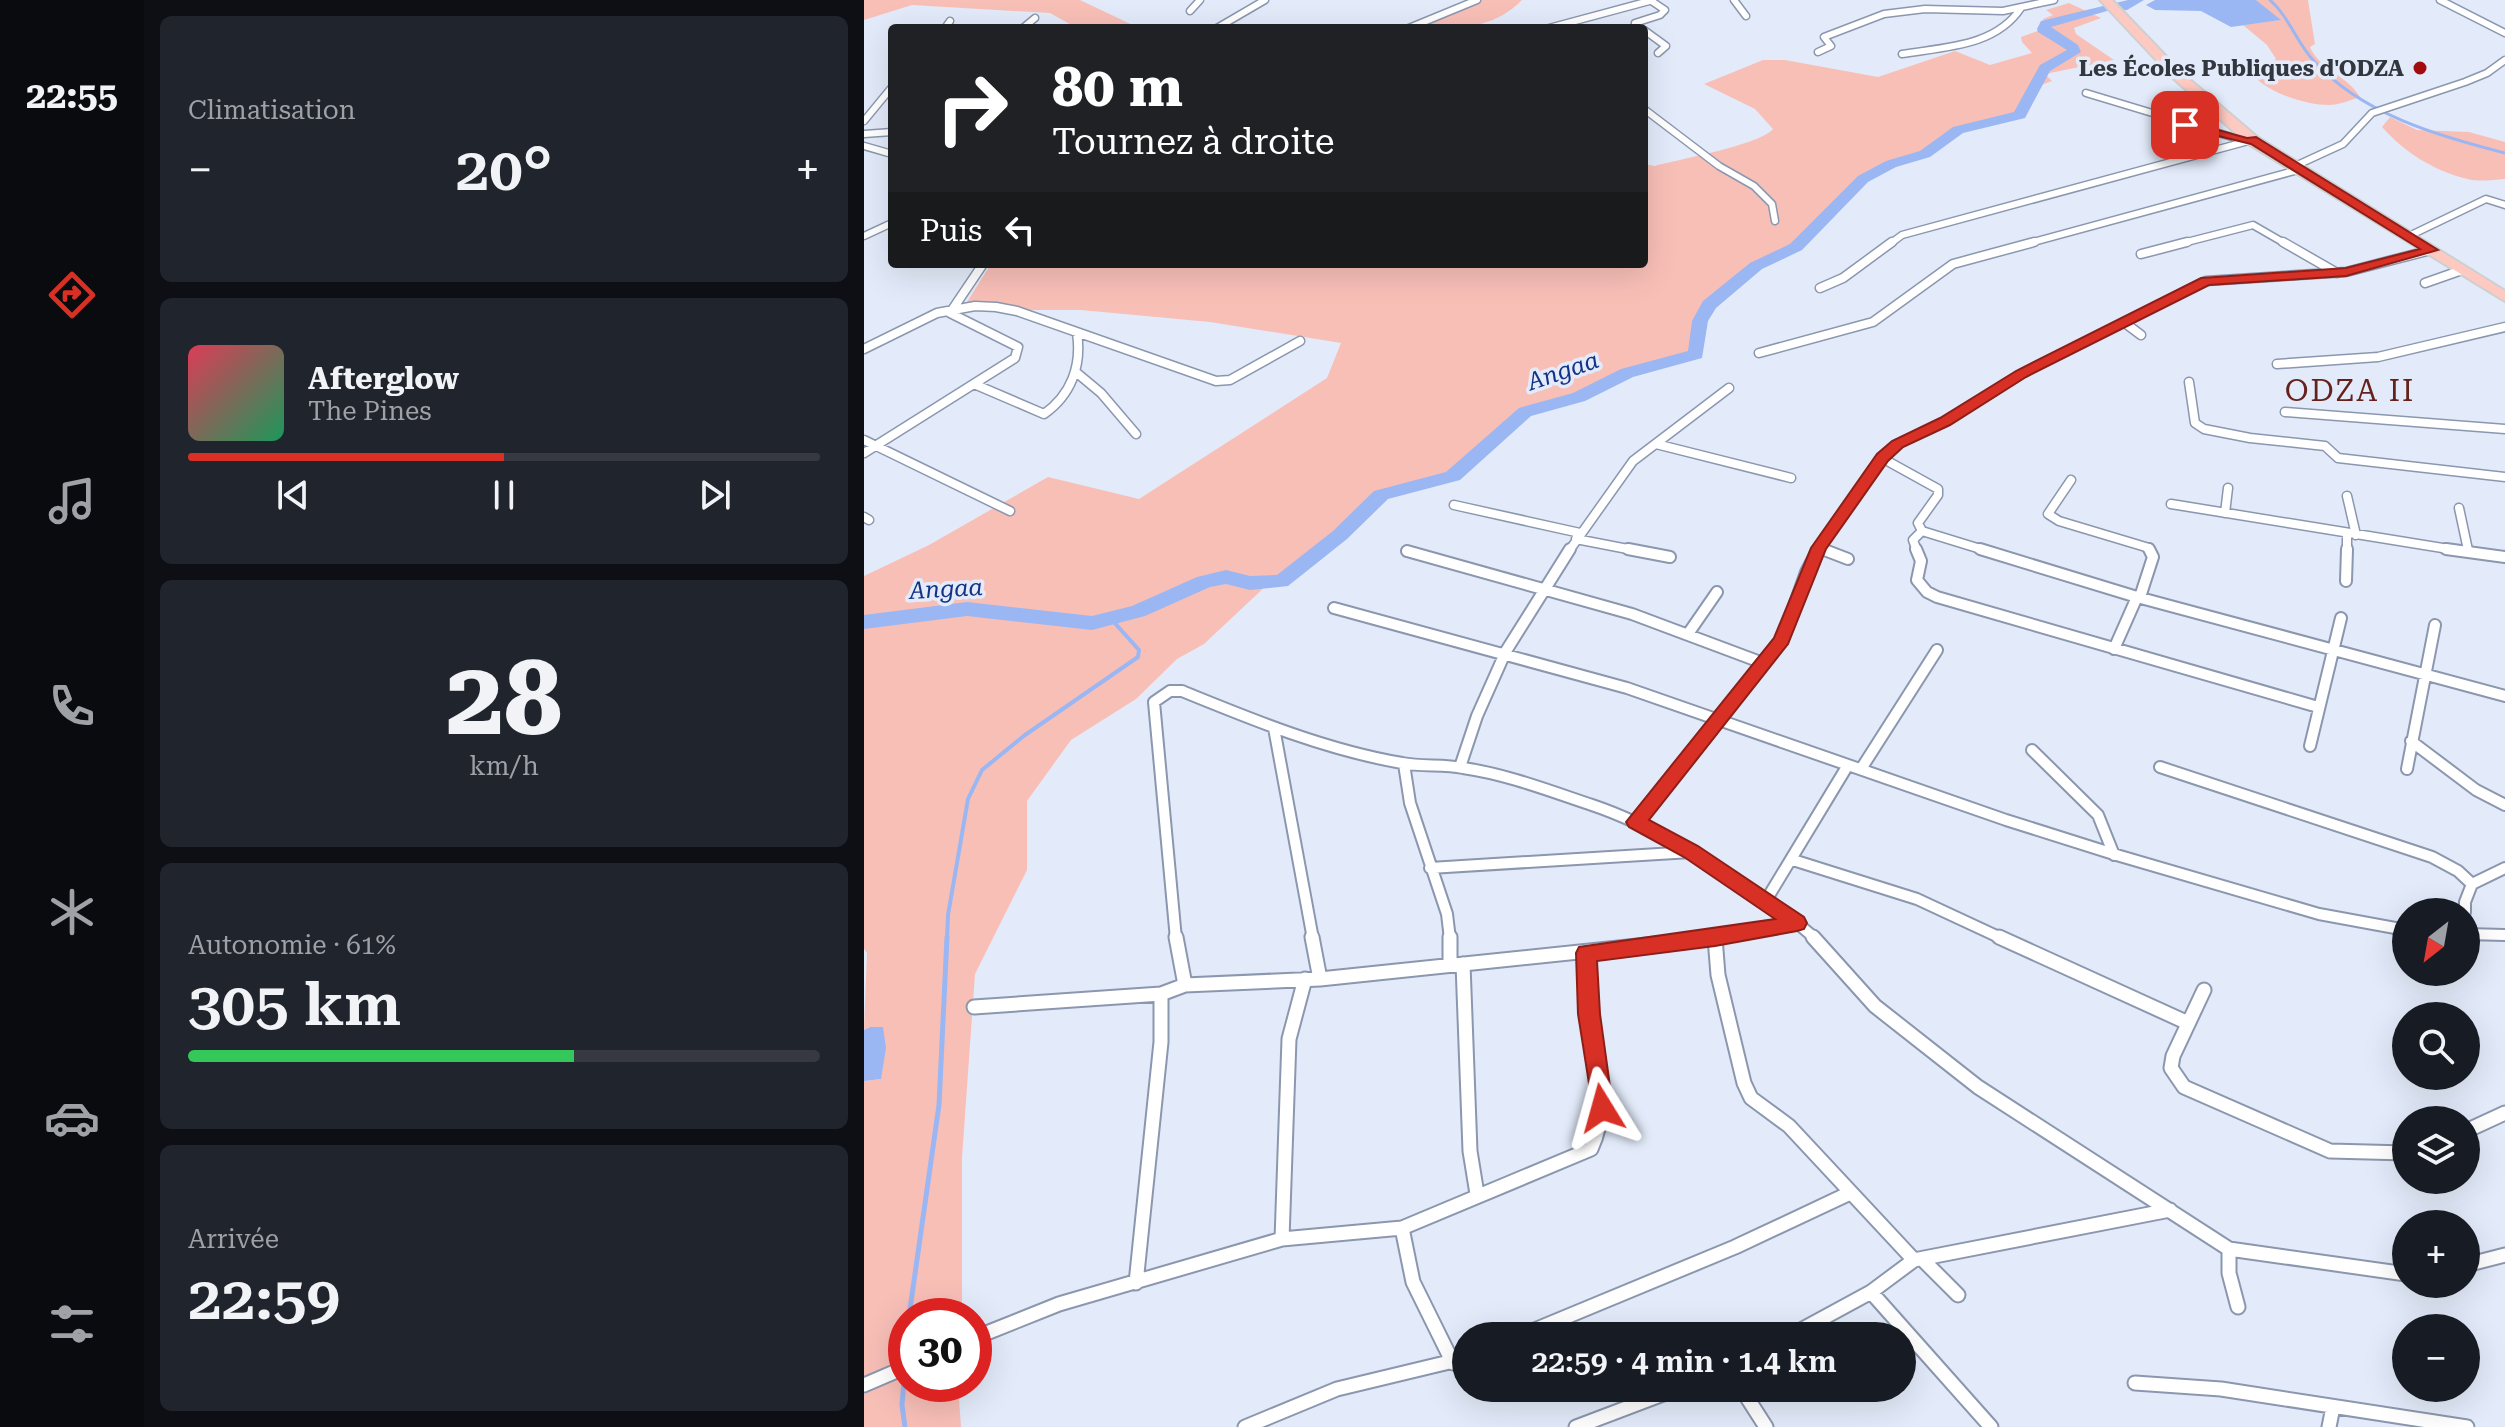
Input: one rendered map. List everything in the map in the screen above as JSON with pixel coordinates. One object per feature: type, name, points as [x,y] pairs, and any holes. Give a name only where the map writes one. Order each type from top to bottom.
[{"type":"highway","points":[[2106,0],[2178,76],[2250,141],[2505,297]]},
{"type":"street","points":[[1190,11],[1200,0]]},
{"type":"street","points":[[1224,24],[1265,0]]},
{"type":"street","points":[[1419,24],[1477,0]]},
{"type":"street","points":[[1564,24],[1652,0],[1665,10],[1636,24]]},
{"type":"street","points":[[1734,0],[1746,16]]},
{"type":"street","points":[[1951,0],[1964,10]]},
{"type":"street","points":[[1818,52],[1831,46],[1824,37],[1876,17],[1925,9],[2021,8],[2054,0]]},
{"type":"street","points":[[2440,0],[2505,33]]},
{"type":"street","points":[[1902,54],[1991,35],[2012,21],[2021,8]]},
{"type":"street","points":[[1028,24],[1035,18]]},
{"type":"street","points":[[1648,33],[1666,46],[1658,53]]},
{"type":"street","points":[[1759,353],[1873,322],[1953,264],[2296,168],[2343,144],[2378,110],[2487,73],[2505,60]]},
{"type":"street","points":[[2497,65],[2505,69]]},
{"type":"street","points":[[864,121],[888,92]]},
{"type":"street","points":[[2086,93],[2250,141]]},
{"type":"street","points":[[1648,112],[1719,166],[1754,186],[1772,204],[1775,221]]},
{"type":"street","points":[[864,134],[888,132]]},
{"type":"street","points":[[1820,288],[1843,278],[1902,235],[2250,141]]},
{"type":"street","points":[[864,146],[888,153]]},
{"type":"street","points":[[2409,236],[2486,199],[2505,205]]},
{"type":"street","points":[[864,236],[888,225]]},
{"type":"street","points":[[2141,254],[2253,225],[2337,273]]},
{"type":"street","points":[[1636,822],[1782,640],[1806,572],[1819,548],[1882,458],[1897,444],[1945,422],[2021,374],[2211,279],[2337,273],[2431,250]]},
{"type":"street","points":[[864,453],[1015,358],[1018,347],[951,316],[950,313],[980,268]]},
{"type":"street","points":[[2425,283],[2462,270]]},
{"type":"street","points":[[864,349],[895,330],[955,306],[1002,307],[1130,349],[1174,368],[1223,382],[1300,341]]},
{"type":"street","points":[[2125,323],[2141,335]]},
{"type":"street","points":[[2277,364],[2378,357],[2505,327]]},
{"type":"street","points":[[974,384],[1044,414],[1055,406],[1077,373],[1077,333]]},
{"type":"street","points":[[1077,373],[1101,393],[1136,434]]},
{"type":"street","points":[[2189,382],[2195,423],[2204,429],[2250,438],[2317,444],[2346,459],[2505,477]]},
{"type":"street","points":[[1460,767],[1477,716],[1506,651],[1578,536],[1633,461],[1729,388]]},
{"type":"street","points":[[2285,412],[2505,429]]},
{"type":"street","points":[[864,440],[1010,511]]},
{"type":"street","points":[[1656,444],[1791,478]]},
{"type":"street","points":[[1882,458],[1938,489],[1938,495],[1918,523],[1922,531],[2138,597],[2505,696]]},
{"type":"street","points":[[2071,480],[2048,514],[2059,521],[2149,548],[2153,557],[2114,649]]},
{"type":"street","points":[[2225,513],[2228,488]]},
{"type":"street","points":[[2346,581],[2351,534],[2347,496]]},
{"type":"street","points":[[2171,504],[2505,557]]},
{"type":"street","points":[[1454,505],[1670,557]]},
{"type":"street","points":[[2459,508],[2468,550]]},
{"type":"street","points":[[1922,531],[1913,540],[1921,561],[1917,580],[1927,592],[2318,707]]},
{"type":"street","points":[[1819,548],[1848,559]]},
{"type":"street","points":[[1407,551],[1690,631],[1763,663]]},
{"type":"street","points":[[1690,631],[1717,592]]},
{"type":"street","points":[[1334,608],[1506,651],[1721,719],[2114,855],[2187,874],[2313,915],[2392,929]]},
{"type":"street","points":[[2310,746],[2341,618]]},
{"type":"street","points":[[2407,769],[2435,625]]},
{"type":"street","points":[[1861,769],[1937,650]]},
{"type":"street","points":[[1185,985],[1177,944],[1154,702],[1177,690],[1274,728],[1404,764],[1460,767],[1579,801],[1636,822],[1691,852],[1797,923],[1821,943],[1875,1006],[1966,1078],[2229,1249],[2392,1272]]},
{"type":"street","points":[[1274,728],[1320,979]]},
{"type":"street","points":[[2411,741],[2476,790],[2505,805]]},
{"type":"street","points":[[2032,750],[2098,815],[2114,855]]},
{"type":"street","points":[[1404,764],[1405,784],[1448,918],[1457,964],[1470,1151],[1477,1194]]},
{"type":"street","points":[[1765,902],[1848,765]]},
{"type":"street","points":[[2160,767],[2432,857],[2458,871],[2472,884]]},
{"type":"street","points":[[1430,868],[1691,852]]},
{"type":"street","points":[[1793,860],[1917,899],[2188,1023]]},
{"type":"street","points":[[2467,898],[2472,884],[2505,868]]},
{"type":"street","points":[[974,1007],[1161,994],[1185,985],[1320,979],[1586,953],[1715,938],[1797,923]]},
{"type":"street","points":[[2480,934],[2505,935]]},
{"type":"street","points":[[1715,938],[1718,975],[1744,1083],[1751,1098],[1789,1126],[1850,1193],[1958,1295]]},
{"type":"street","points":[[992,1331],[1059,1304],[1282,1239],[1402,1228],[1477,1194],[1591,1149],[1600,1136],[1602,1108],[1589,1014],[1586,953]]},
{"type":"street","points":[[1282,1239],[1289,1039],[1305,979]]},
{"type":"street","points":[[2204,990],[2173,1056],[2171,1068],[2184,1087],[2330,1151],[2392,1153]]},
{"type":"street","points":[[1136,1283],[1161,1042],[1161,994]]},
{"type":"street","points":[[2480,1125],[2505,1113]]},
{"type":"street","points":[[1554,1322],[1760,1236],[1850,1193]]},
{"type":"street","points":[[1816,1322],[1871,1292],[1918,1260],[2170,1210]]},
{"type":"street","points":[[1402,1228],[1405,1258],[1415,1294],[1452,1350]]},
{"type":"street","points":[[2229,1249],[2229,1273],[2238,1307]]},
{"type":"street","points":[[2480,1261],[2505,1255]]},
{"type":"street","points":[[1871,1292],[1991,1427]]},
{"type":"street","points":[[1245,1427],[1337,1389],[1452,1363]]},
{"type":"street","points":[[864,1385],[888,1375]]},
{"type":"street","points":[[2135,1383],[2221,1389],[2467,1427]]},
{"type":"street","points":[[1576,1427],[1642,1402]]},
{"type":"street","points":[[1750,1402],[1766,1427]]},
{"type":"street","points":[[2329,1427],[2333,1407]]},
{"type":"shaded area","points":[[864,0],[1080,0],[1131,24],[1070,24],[1050,13],[912,5],[864,20]]},
{"type":"shaded area","points":[[1469,0],[1522,0],[1497,18],[1484,23],[1419,24]]},
{"type":"shaded area","points":[[2256,0],[2308,0],[2315,44],[2310,47],[2314,55],[2360,97],[2329,105],[2299,100],[2268,87],[2253,75],[2276,59],[2267,45],[2243,25],[2280,20]]},
{"type":"shaded area","points":[[2069,3],[2101,18],[2074,28],[2076,34],[2114,60],[2045,74],[2052,81],[2036,87],[2020,115],[1958,130],[1925,154],[1891,164],[1863,179],[1796,247],[1756,266],[1709,305],[1700,321],[1696,354],[1627,373],[1579,397],[1534,407],[1516,419],[1453,476],[1381,495],[1291,576],[1268,584],[1204,644],[1177,659],[1136,699],[1071,740],[1027,801],[1027,870],[975,974],[962,1158],[962,1298],[888,1298],[888,1402],[959,1402],[961,1427],[864,1427],[864,1081],[881,1079],[870,1027],[864,1030],[867,953],[864,949],[864,576],[929,545],[1048,477],[1139,499],[1327,378],[1341,343],[1210,322],[1081,310],[962,310],[988,268],[1648,268],[1648,165],[1655,166],[1718,151],[1752,141],[1773,129],[1755,109],[1704,84],[1763,60],[1785,60],[1878,77],[1955,51],[1990,65],[2032,53],[2021,37],[2043,29],[2043,19],[2053,15],[2046,10]]},
{"type":"shaded area","points":[[2390,117],[2417,130],[2469,132],[2505,142],[2505,179],[2472,180],[2431,166],[2400,145],[2382,127]]},
{"type":"water","points":[[2155,0],[2256,0],[2281,20],[2231,27],[2201,11],[2155,10],[2146,5]]},
{"type":"water","points":[[883,1027],[886,1048],[881,1079],[864,1081],[864,1030]]},
{"type":"waterway","name":"Angaa","points":[[864,622],[967,609],[1092,623],[1138,611],[1204,582],[1226,577],[1250,583],[1281,581],[1340,535],[1381,495],[1453,476],[1525,412],[1579,397],[1627,373],[1696,354],[1700,321],[1709,305],[1756,266],[1796,247],[1863,179],[1891,164],[1925,154],[1958,130],[2020,115],[2045,68],[2074,52],[2073,48],[2059,41],[2061,39],[2043,29],[2046,24],[2106,7],[2123,7],[2138,0]]},
{"type":"waterway","points":[[2270,0],[2313,60],[2354,95],[2377,109],[2427,130],[2505,153]]},
{"type":"waterway","points":[[947,939],[948,915],[968,799],[982,770],[1025,735],[1138,657],[1139,650],[1112,620]]},
{"type":"waterway","points":[[912,1298],[939,1105],[947,937]]},
{"type":"waterway","points":[[902,1402],[905,1427]]},
{"type":"place","name":"Les Écoles Publiques d'ODZA","points":[[2420,68]]},
{"type":"district","name":"ODZA II","points":[[2350,391]]},
{"type":"route","points":[[1602,1108],[1589,1014],[1586,953],[1715,938],[1797,923],[1691,852],[1636,822],[1782,640],[1806,572],[1819,548],[1882,458],[1897,444],[1945,422],[2021,374],[2211,279],[2346,272],[2395,262],[2431,250],[2252,140],[2247,142],[2185,125]]}]
